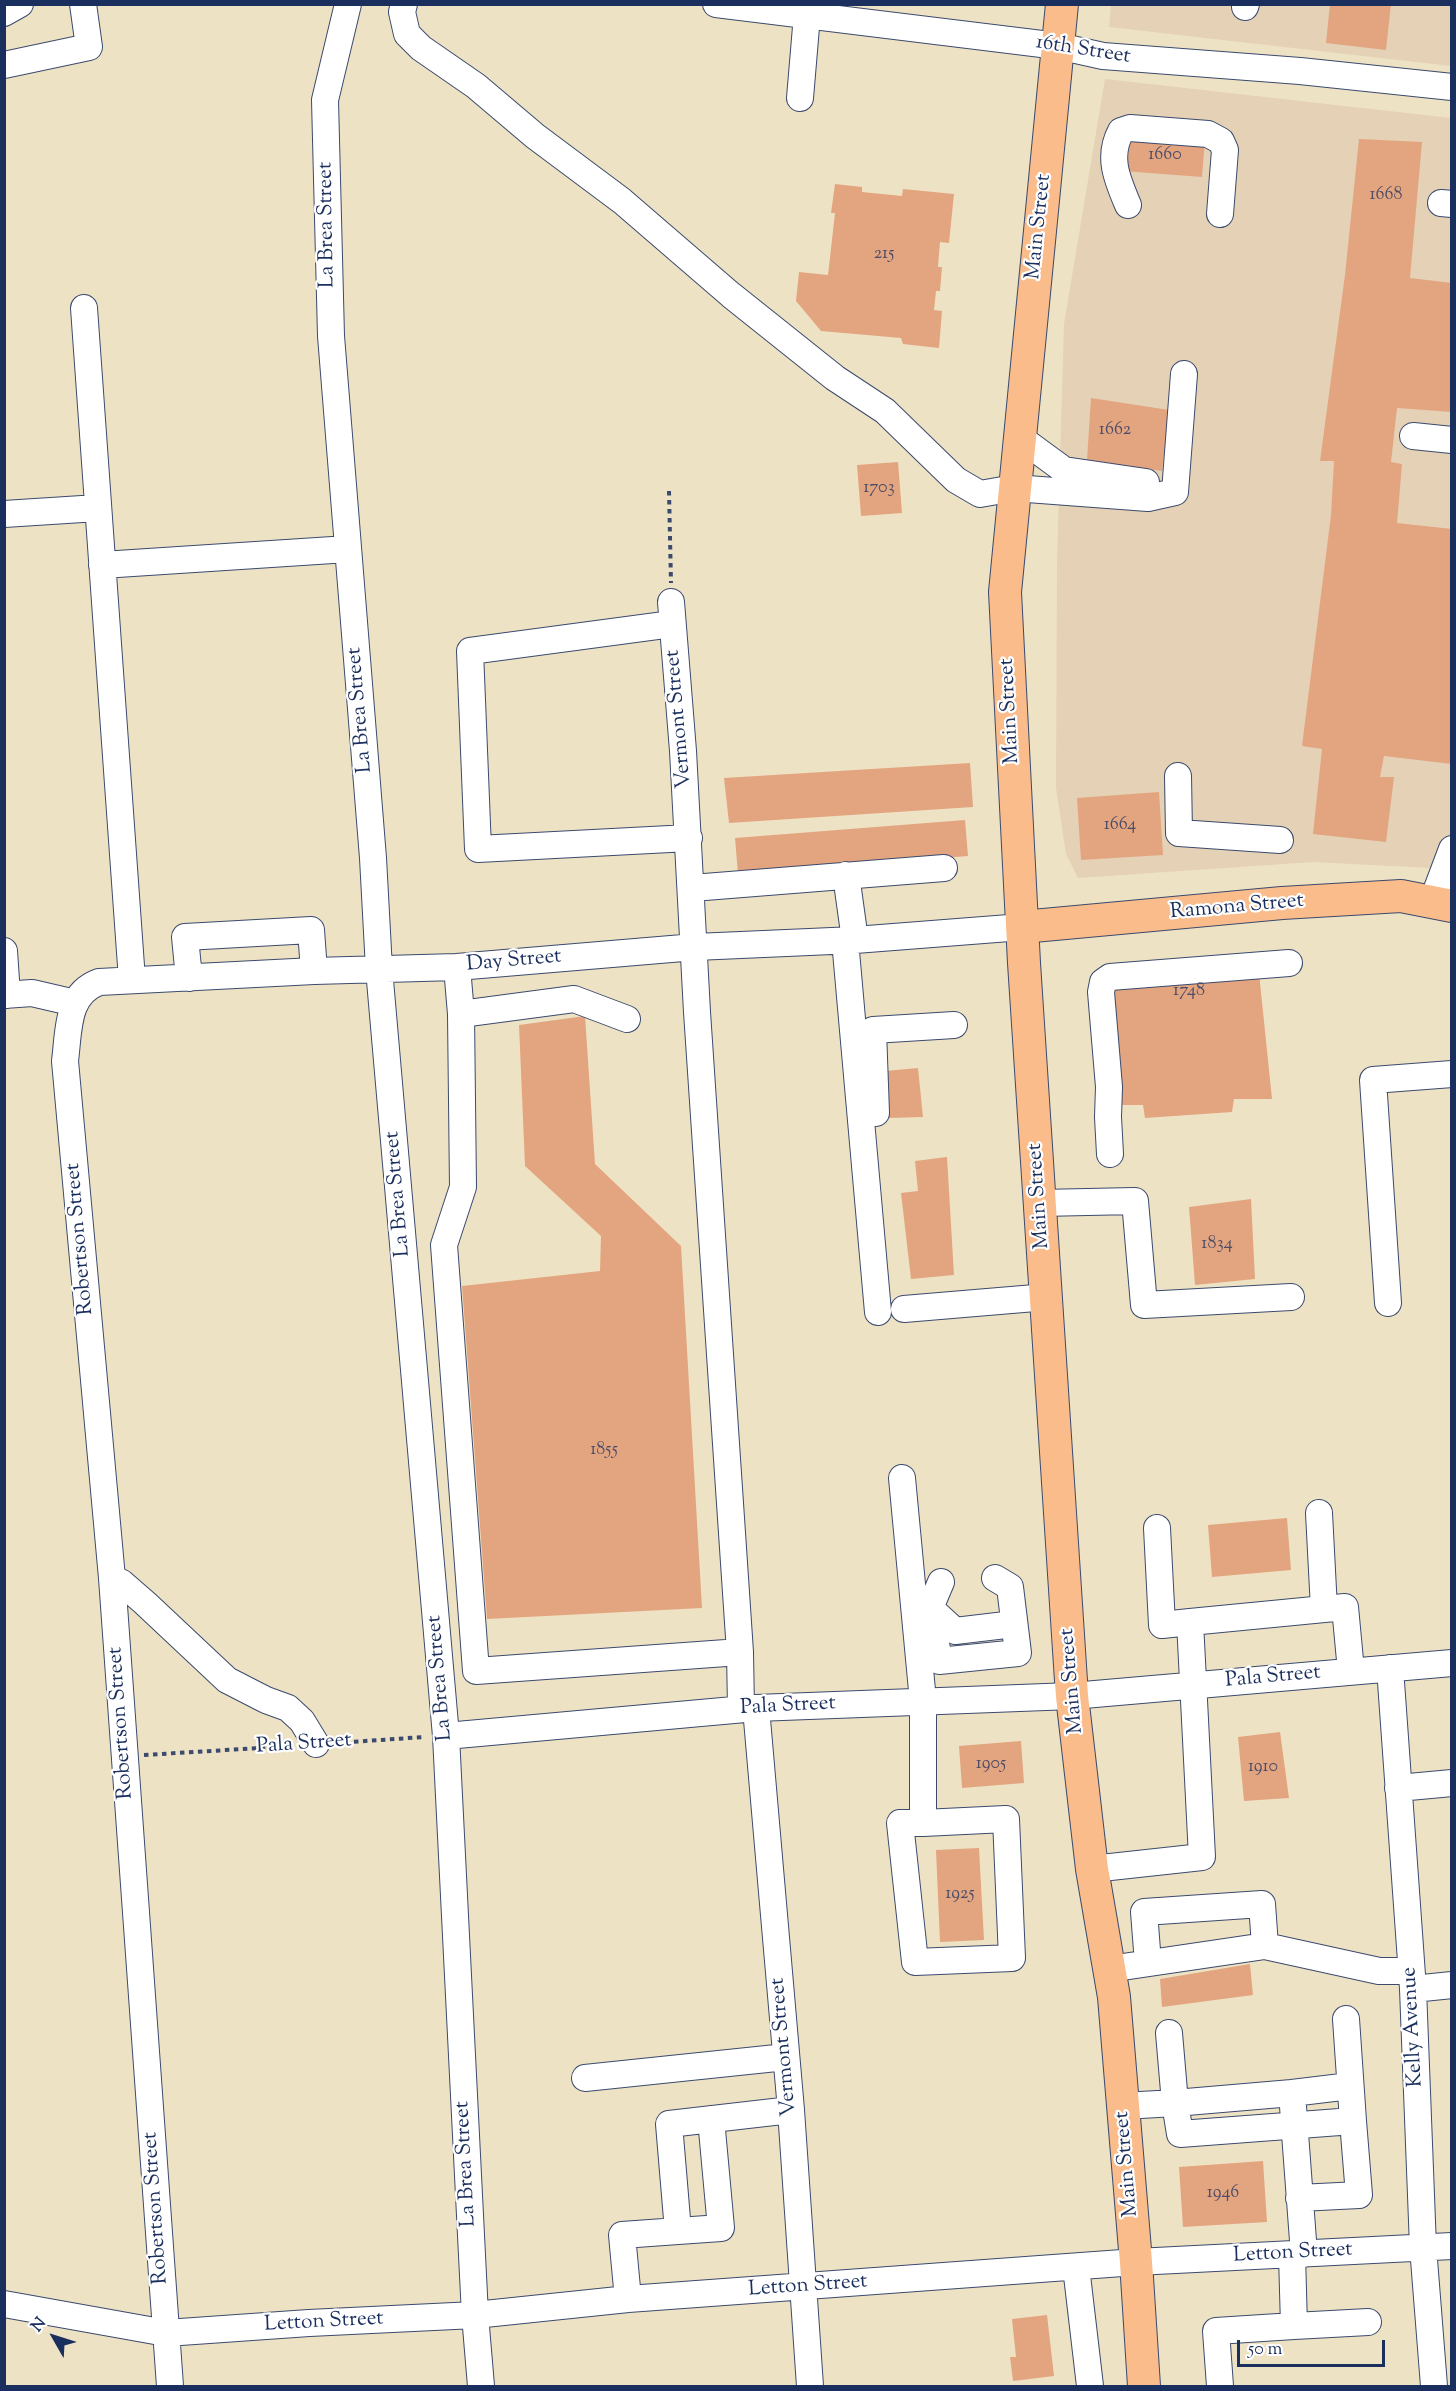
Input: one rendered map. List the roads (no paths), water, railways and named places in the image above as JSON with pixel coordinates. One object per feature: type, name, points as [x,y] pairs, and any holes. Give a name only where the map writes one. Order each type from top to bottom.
[{"type":"main road","name":"Main Street","points":[[1062,4],[1018,437],[1005,592],[1022,927],[1072,1696],[1092,1869],[1114,1997],[1144,2386]]},
{"type":"main road","name":"Ramona Street","points":[[1022,927],[1330,900],[1401,896],[1442,904]]},
{"type":"street","points":[[4,13],[20,4]]},
{"type":"street","points":[[4,65],[88,47],[83,4]]},
{"type":"street","name":"La Brea Street","points":[[348,4],[325,100],[331,336],[373,858],[379,969],[446,1736],[475,2315],[481,2386]]},
{"type":"street","points":[[404,4],[402,12],[407,34],[421,48],[476,86],[535,135],[622,201],[731,295],[835,378],[885,411],[956,480],[980,494],[1014,488],[1148,498],[1174,492]]},
{"type":"street","name":"16th Street","points":[[730,5],[1058,46],[1103,56],[1300,71],[1452,87]]},
{"type":"street","points":[[800,98],[807,15]]},
{"type":"street","points":[[1128,205],[1113,163],[1116,140],[1121,130],[1130,128],[1208,134],[1221,141],[1225,150],[1220,214]]},
{"type":"street","points":[[84,308],[132,980]]},
{"type":"street","points":[[1174,492],[1184,374]]},
{"type":"street","points":[[1413,436],[1452,440]]},
{"type":"street","points":[[1018,437],[1064,470],[1156,484],[1174,492]]},
{"type":"street","points":[[4,514],[98,508]]},
{"type":"street","points":[[102,565],[348,549]]},
{"type":"street","name":"Vermont Street","points":[[689,838],[478,849],[470,651],[671,613],[689,838],[697,1022],[740,1652],[786,2057],[810,2386]]},
{"type":"street","points":[[1178,776],[1179,833],[1280,840]]},
{"type":"street","points":[[1442,904],[1452,849]]},
{"type":"street","points":[[692,888],[944,868]]},
{"type":"street","points":[[846,875],[878,1312]]},
{"type":"street","name":"Day Street","points":[[75,1003],[88,986],[99,982],[314,971],[457,967],[695,947],[850,940],[1022,927]]},
{"type":"street","points":[[189,978],[185,937],[311,930],[314,971]]},
{"type":"street","points":[[4,951],[6,995],[32,993],[75,1003]]},
{"type":"street","points":[[1110,1154],[1109,1088],[1102,982],[1110,977],[1289,963]]},
{"type":"street","points":[[457,967],[461,1014],[463,1187],[444,1245],[476,1671],[740,1652]]},
{"type":"street","points":[[461,1014],[574,999],[627,1019]]},
{"type":"street","name":"Robertson Street","points":[[75,1003],[71,1008],[65,1061],[112,1578],[170,2386]]},
{"type":"street","points":[[878,1148],[873,1030],[954,1025]]},
{"type":"street","points":[[1388,1303],[1373,1080],[1452,1074]]},
{"type":"street","points":[[1040,1203],[1136,1201],[1144,1305],[1292,1297]]},
{"type":"street","points":[[904,1309],[1047,1297]]},
{"type":"street","points":[[902,1478],[923,1701],[923,1823]]},
{"type":"street","points":[[1319,1513],[1324,1609]]},
{"type":"street","points":[[1158,1528],[1162,1625],[1345,1607],[1351,1671]]},
{"type":"street","points":[[112,1578],[122,1583],[146,1603],[226,1680],[288,1708],[302,1721],[316,1744]]},
{"type":"street","points":[[941,1582],[930,1608],[939,1661],[1018,1653],[1010,1587],[994,1578]]},
{"type":"street","points":[[930,1608],[955,1631],[1014,1624]]},
{"type":"street","points":[[1092,1869],[1202,1857],[1190,1622]]},
{"type":"street","name":"Pala Street","points":[[446,1736],[748,1709],[1072,1696],[1452,1663]]},
{"type":"street","name":"Kelly Avenue","points":[[1390,1668],[1412,1980],[1423,2247],[1434,2386]]},
{"type":"street","points":[[1398,1788],[1452,1783]]},
{"type":"street","points":[[1006,1819],[1012,1958],[915,1962],[900,1823],[923,1823],[1006,1819]]},
{"type":"street","points":[[1148,1963],[1144,1912],[1262,1904],[1265,1946]]},
{"type":"street","points":[[1109,1969],[1265,1946],[1412,1980],[1452,1985]]},
{"type":"street","points":[[1299,2198],[1359,2195],[1346,2019]]},
{"type":"street","points":[[1169,2033],[1180,2134],[1353,2121]]},
{"type":"street","points":[[585,2078],[786,2057]]},
{"type":"street","points":[[1123,2106],[1292,2093],[1350,2086]]},
{"type":"street","points":[[1292,2093],[1299,2198],[1294,2326]]},
{"type":"street","points":[[678,2231],[669,2124],[791,2110]]},
{"type":"street","points":[[628,2300],[622,2235],[721,2228],[711,2119]]},
{"type":"street","name":"Letton Street","points":[[4,2304],[166,2333],[475,2315],[628,2300],[1136,2262],[1452,2246]]},
{"type":"street","points":[[1076,2267],[1090,2386]]},
{"type":"street","points":[[1220,2386],[1216,2331],[1368,2322]]}]
